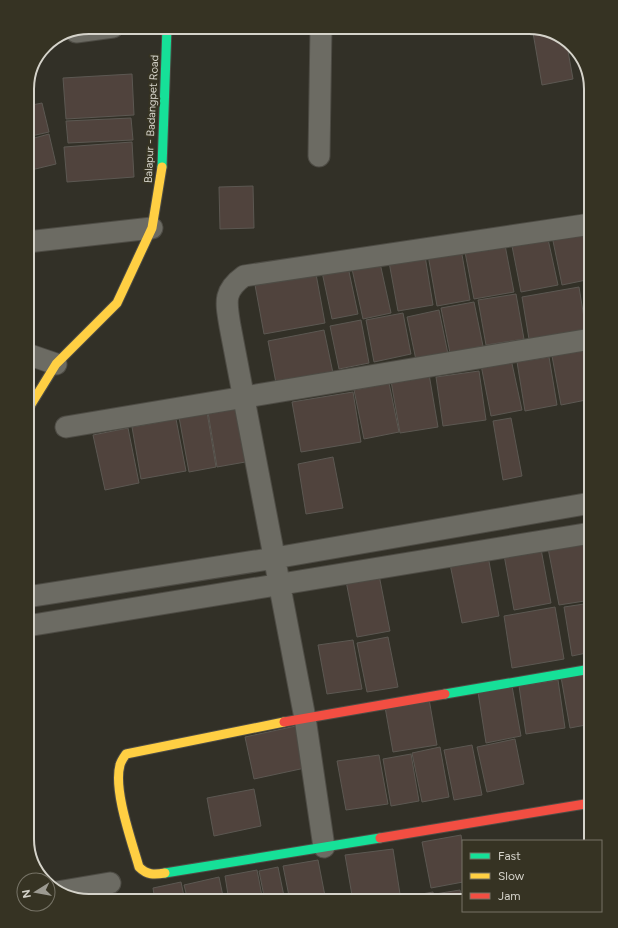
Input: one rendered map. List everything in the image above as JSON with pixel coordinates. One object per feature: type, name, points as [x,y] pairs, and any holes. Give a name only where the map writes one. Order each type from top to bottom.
[{"type":"street","name":"Balapur - Badangpet Road","points":[[34,400],[56,364],[116,303],[152,228],[162,176],[167,34]]},
{"type":"street","points":[[319,156],[321,34]]},
{"type":"street","points":[[324,847],[305,718],[226,302],[230,288],[244,276],[584,225]]},
{"type":"street","points":[[34,241],[152,228]]},
{"type":"street","points":[[66,427],[584,340]]},
{"type":"street","points":[[34,356],[56,364]]},
{"type":"street","points":[[34,596],[275,558],[584,504]]},
{"type":"street","points":[[34,625],[584,534]]},
{"type":"street","points":[[584,670],[305,718],[126,754],[120,765],[118,777],[126,820],[139,868],[145,873],[153,875],[584,804]]},
{"type":"street","points":[[69,890],[110,883]]},
{"type":"building","points":[[533,34],[547,37],[560,43],[568,51],[573,79],[542,85]]},
{"type":"building","points":[[132,74],[134,115],[66,119],[63,78]]},
{"type":"building","points":[[42,103],[49,132],[34,135],[34,105]]},
{"type":"building","points":[[131,118],[133,140],[68,143],[66,121]]},
{"type":"building","points":[[49,134],[56,164],[34,169],[34,138]]},
{"type":"building","points":[[132,142],[134,177],[67,182],[64,147]]},
{"type":"building","points":[[253,186],[254,228],[220,229],[219,187]]},
{"type":"building","points":[[583,229],[584,280],[562,285],[552,236]]},
{"type":"building","points":[[548,239],[558,285],[521,292],[512,246]]},
{"type":"building","points":[[505,245],[514,292],[474,299],[465,252]]},
{"type":"building","points":[[461,249],[470,300],[437,306],[428,255]]},
{"type":"building","points":[[425,256],[433,305],[398,311],[389,262]]},
{"type":"building","points":[[380,263],[391,313],[363,319],[352,269]]},
{"type":"building","points":[[348,267],[358,314],[332,319],[322,272]]},
{"type":"building","points":[[316,274],[325,323],[264,334],[255,285]]},
{"type":"building","points":[[579,287],[584,318],[584,330],[529,339],[522,297]]},
{"type":"building","points":[[516,294],[524,339],[486,345],[478,300]]},
{"type":"building","points":[[474,302],[483,346],[450,353],[441,308]]},
{"type":"building","points":[[439,310],[448,354],[416,360],[407,317]]},
{"type":"building","points":[[403,313],[411,354],[374,362],[366,320]]},
{"type":"building","points":[[361,320],[369,363],[339,369],[330,326]]},
{"type":"building","points":[[324,330],[333,373],[276,383],[268,341]]},
{"type":"building","points":[[583,350],[584,400],[561,405],[552,356]]},
{"type":"building","points":[[549,357],[557,405],[525,411],[517,362]]},
{"type":"building","points":[[511,359],[522,410],[491,416],[481,365]]},
{"type":"building","points":[[479,371],[486,420],[443,426],[436,377]]},
{"type":"building","points":[[429,374],[438,427],[400,433],[391,381]]},
{"type":"building","points":[[389,383],[399,432],[364,439],[354,390]]},
{"type":"building","points":[[353,392],[361,442],[301,452],[292,402]]},
{"type":"building","points":[[242,406],[251,461],[217,467],[208,412]]},
{"type":"building","points":[[207,412],[216,467],[189,472],[179,417]]},
{"type":"building","points":[[511,418],[522,476],[503,480],[493,421]]},
{"type":"building","points":[[176,419],[186,471],[141,479],[132,427]]},
{"type":"building","points":[[128,428],[139,483],[105,490],[93,435]]},
{"type":"building","points":[[333,457],[343,508],[306,514],[298,464]]},
{"type":"building","points":[[584,542],[584,601],[559,605],[548,548]]},
{"type":"building","points":[[541,549],[551,603],[514,610],[504,555]]},
{"type":"building","points":[[488,556],[499,616],[462,623],[450,564]]},
{"type":"building","points":[[379,575],[390,631],[357,637],[346,581]]},
{"type":"building","points":[[584,604],[584,653],[572,656],[564,607]]},
{"type":"building","points":[[555,607],[564,659],[512,668],[504,616]]},
{"type":"building","points":[[388,637],[398,687],[367,692],[357,643]]},
{"type":"building","points":[[353,640],[362,689],[327,694],[318,645]]},
{"type":"building","points":[[584,673],[584,725],[570,728],[561,677]]},
{"type":"building","points":[[558,680],[565,728],[526,734],[519,686]]},
{"type":"building","points":[[512,686],[521,736],[486,743],[478,692]]},
{"type":"building","points":[[429,699],[437,745],[393,752],[385,707]]},
{"type":"building","points":[[296,726],[305,768],[254,779],[245,737]]},
{"type":"building","points":[[515,739],[524,784],[487,792],[477,747]]},
{"type":"building","points":[[472,745],[482,795],[454,800],[444,750]]},
{"type":"building","points":[[440,747],[449,797],[422,802],[412,753]]},
{"type":"building","points":[[411,754],[419,801],[391,806],[383,759]]},
{"type":"building","points":[[379,755],[388,804],[346,810],[337,761]]},
{"type":"building","points":[[254,789],[261,826],[214,836],[207,798]]},
{"type":"building","points":[[461,835],[462,882],[431,888],[422,842]]},
{"type":"building","points":[[393,849],[400,894],[352,894],[345,855]]},
{"type":"building","points":[[318,860],[325,894],[289,894],[283,866]]},
{"type":"building","points":[[278,867],[284,894],[264,894],[259,871]]},
{"type":"building","points":[[257,870],[262,894],[228,894],[225,876]]},
{"type":"building","points":[[219,877],[223,894],[186,894],[184,885]]},
{"type":"building","points":[[181,882],[184,894],[154,894],[153,888]]},
{"type":"building","points":[[460,890],[461,894],[435,894]]},
{"type":"building","points":[[433,892],[433,894],[422,894]]},
{"type":"traffic: fast","points":[[162,167],[167,34]]},
{"type":"traffic: fast","points":[[445,694],[584,670]]},
{"type":"traffic: fast","points":[[165,873],[380,838]]},
{"type":"traffic: slow","points":[[34,400],[56,364],[117,303],[152,228],[162,167]]},
{"type":"traffic: slow","points":[[165,873],[151,874],[145,872],[139,867],[124,816],[119,788],[120,765],[126,754],[284,722]]},
{"type":"traffic: jam","points":[[284,722],[445,694]]},
{"type":"traffic: jam","points":[[380,838],[584,804]]}]
